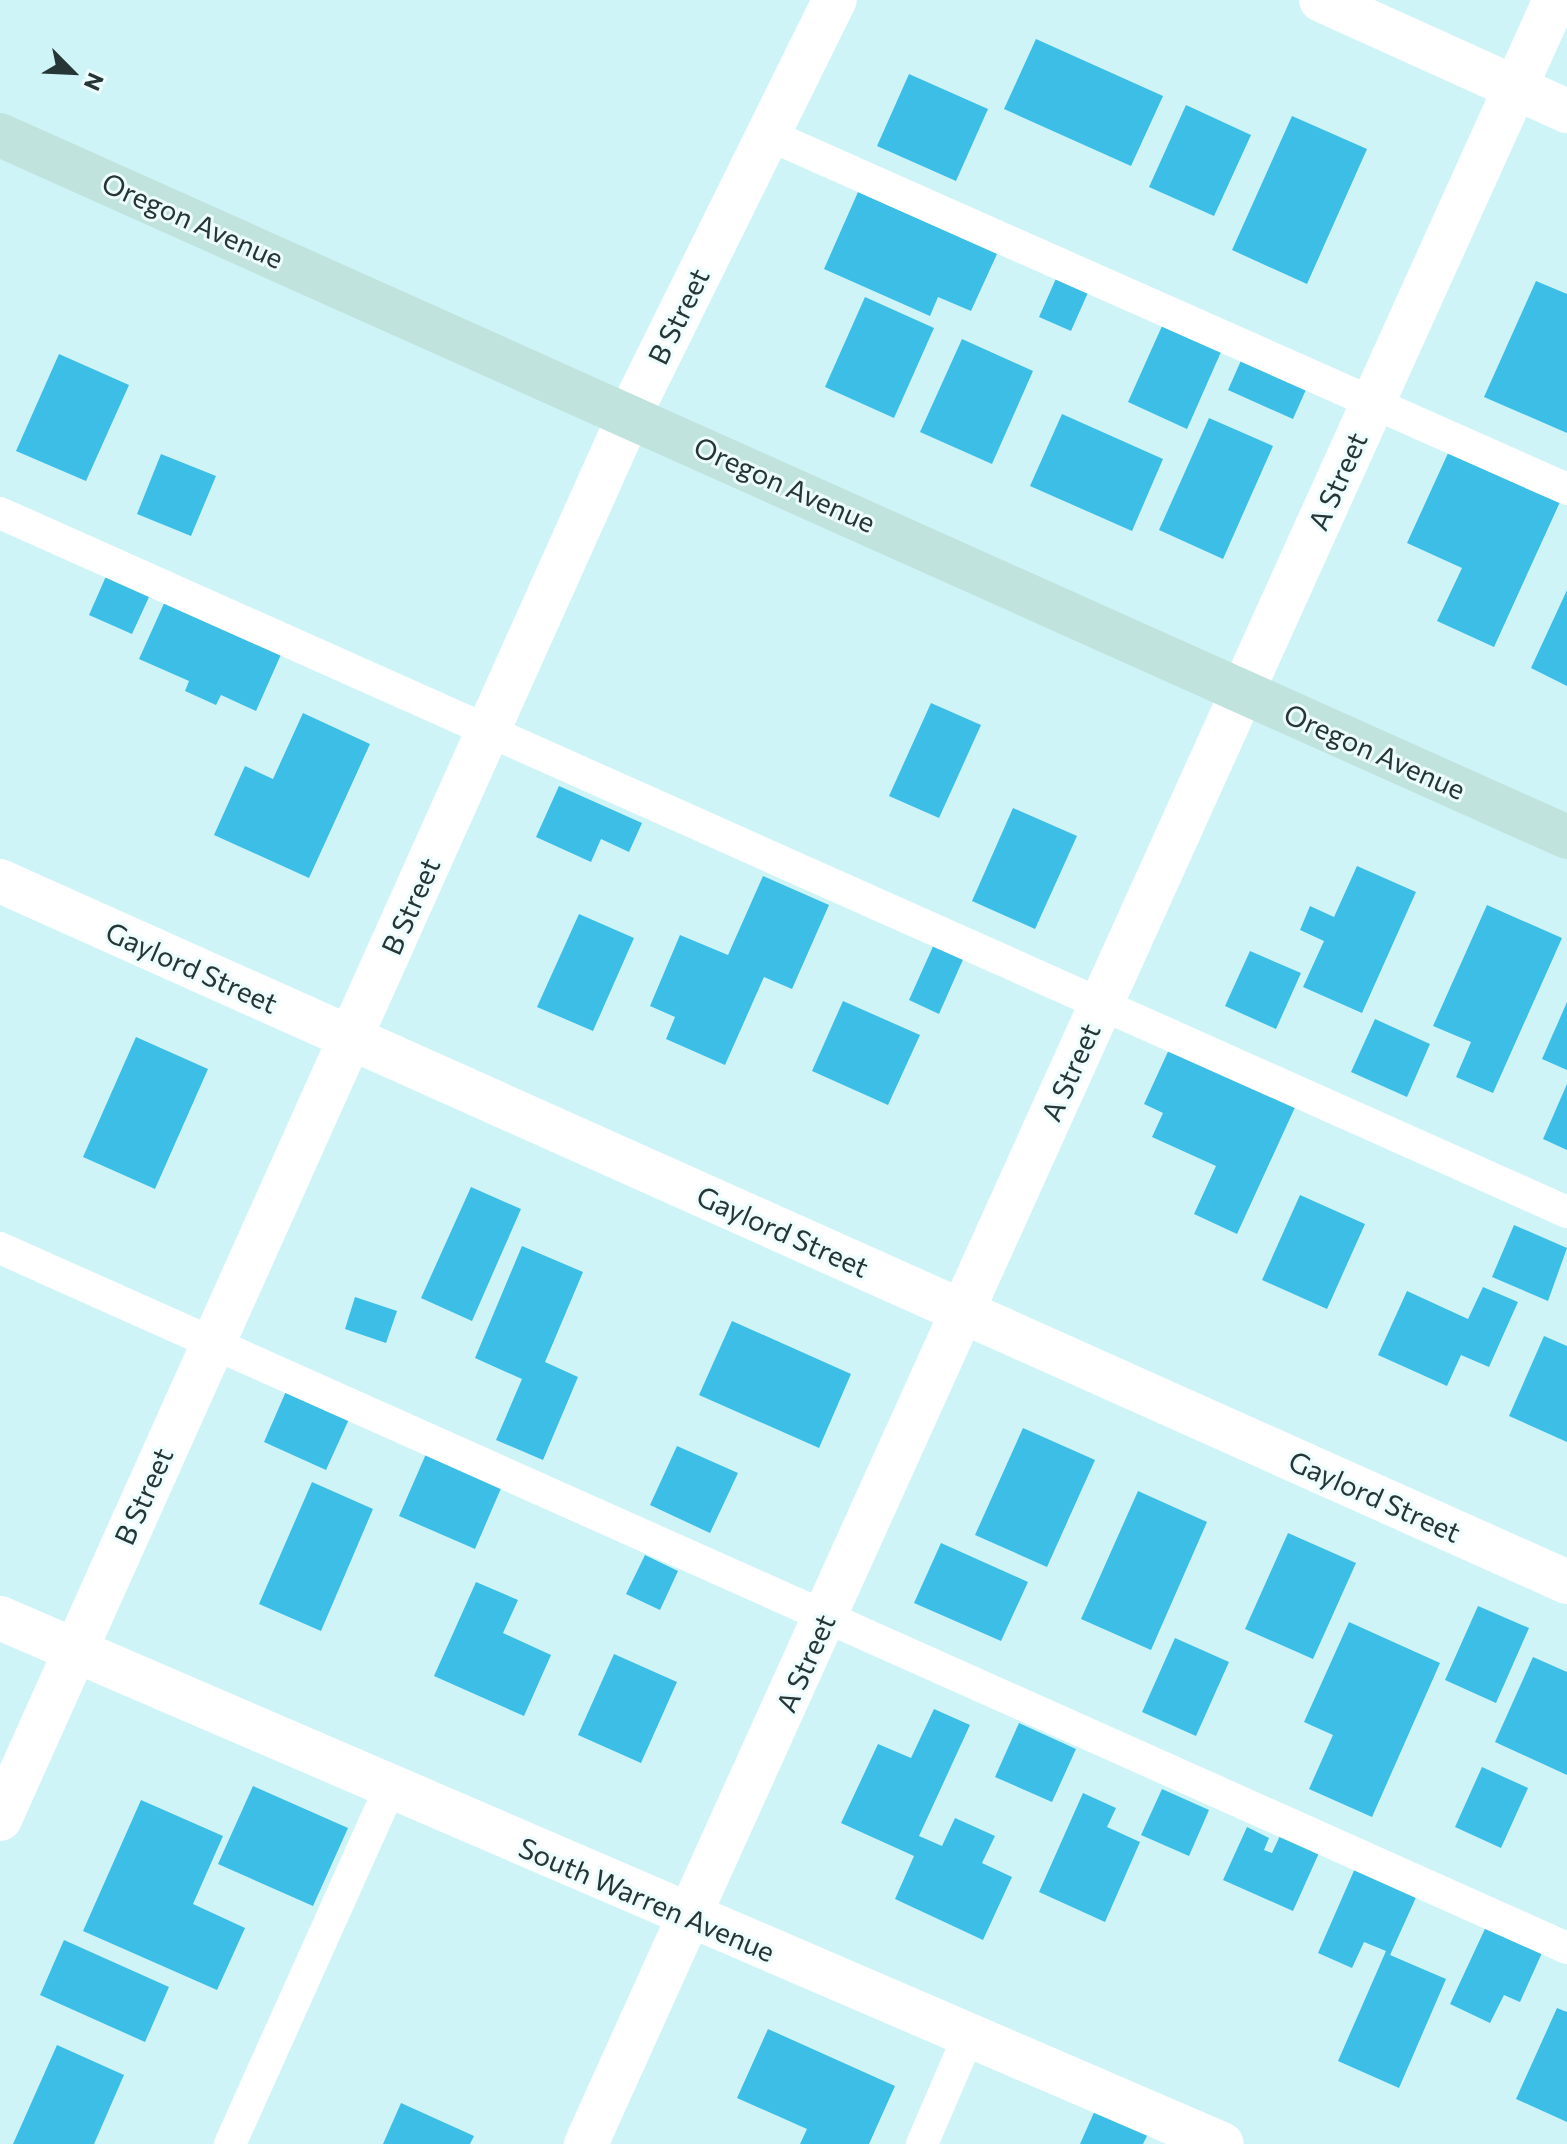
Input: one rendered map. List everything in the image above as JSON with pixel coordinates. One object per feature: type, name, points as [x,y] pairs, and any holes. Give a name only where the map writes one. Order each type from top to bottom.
[{"type":"street","name":"B Street","points":[[0,1819],[630,414],[835,0]]},
{"type":"street","points":[[1321,0],[1567,111]]},
{"type":"street","name":"A Street","points":[[586,2144],[692,1919],[1241,691],[1555,0]]},
{"type":"street","name":"Oregon Avenue","points":[[0,135],[630,414],[1567,837]]},
{"type":"street","name":"Gaylord Street","points":[[0,881],[1567,1582]]},
{"type":"street","name":"South Warren Avenue","points":[[0,1618],[75,1648],[692,1919],[1222,2144]]},
{"type":"lane","points":[[769,135],[1567,489]]},
{"type":"lane","points":[[0,513],[1567,1212]]},
{"type":"lane","points":[[0,1248],[1567,1948]]},
{"type":"lane","points":[[230,2144],[391,1786]]},
{"type":"lane","points":[[922,2144],[969,2035]]},
{"type":"building","points":[[1036,39],[1163,96],[1131,166],[1004,109]]},
{"type":"building","points":[[909,74],[988,109],[956,181],[877,146]]},
{"type":"building","points":[[1186,105],[1251,135],[1214,216],[1149,187]]},
{"type":"building","points":[[1292,116],[1367,149],[1307,284],[1232,250]]},
{"type":"building","points":[[858,192],[997,254],[971,311],[938,297],[930,316],[824,269]]},
{"type":"building","points":[[1058,274],[1090,288],[1071,331],[1039,317]]},
{"type":"building","points":[[1536,281],[1567,294],[1567,433],[1484,397]]},
{"type":"building","points":[[865,297],[934,328],[894,418],[825,387]]},
{"type":"building","points":[[1162,326],[1221,352],[1187,429],[1128,402]]},
{"type":"building","points":[[962,339],[1033,371],[992,464],[920,432]]},
{"type":"building","points":[[59,354],[129,385],[86,481],[16,451]]},
{"type":"building","points":[[1243,356],[1308,385],[1293,419],[1228,390]]},
{"type":"building","points":[[1062,414],[1163,459],[1132,531],[1030,486]]},
{"type":"building","points":[[1209,418],[1273,446],[1223,559],[1159,530]]},
{"type":"building","points":[[1449,451],[1560,502],[1494,647],[1437,621],[1462,568],[1407,543]]},
{"type":"building","points":[[161,454],[216,476],[191,536],[137,514]]},
{"type":"building","points":[[111,565],[155,584],[132,634],[89,615]]},
{"type":"building","points":[[1567,590],[1567,686],[1531,668]]},
{"type":"building","points":[[166,599],[283,650],[256,711],[221,695],[216,705],[185,691],[189,681],[139,659]]},
{"type":"building","points":[[931,703],[981,725],[939,818],[889,796]]},
{"type":"building","points":[[303,713],[370,744],[309,878],[214,835],[245,766],[273,779]]},
{"type":"building","points":[[559,786],[642,823],[629,852],[601,839],[591,862],[536,837]]},
{"type":"building","points":[[1013,808],[1077,836],[1035,929],[972,901]]},
{"type":"building","points":[[1357,866],[1416,892],[1362,1013],[1303,987],[1324,941],[1300,930],[1310,906],[1334,917]]},
{"type":"building","points":[[763,876],[829,905],[792,989],[764,977],[725,1065],[666,1039],[675,1017],[650,1006],[680,935],[728,955]]},
{"type":"building","points":[[1487,905],[1562,938],[1493,1093],[1456,1077],[1471,1042],[1433,1026]]},
{"type":"building","points":[[579,914],[634,938],[593,1031],[537,1007]]},
{"type":"building","points":[[935,942],[965,955],[939,1014],[909,1000]]},
{"type":"building","points":[[1250,951],[1301,973],[1276,1029],[1225,1006]]},
{"type":"building","points":[[843,1001],[920,1035],[888,1105],[812,1071]]},
{"type":"building","points":[[1567,1002],[1567,1070],[1542,1059]]},
{"type":"building","points":[[1375,1019],[1430,1044],[1407,1097],[1351,1072]]},
{"type":"building","points":[[136,1037],[208,1069],[155,1189],[83,1157]]},
{"type":"building","points":[[1171,1045],[1297,1103],[1237,1234],[1194,1214],[1216,1166],[1152,1137],[1163,1113],[1144,1104]]},
{"type":"building","points":[[1567,1084],[1567,1150],[1543,1139]]},
{"type":"building","points":[[471,1187],[521,1209],[472,1321],[421,1298]]},
{"type":"building","points":[[1300,1195],[1365,1224],[1327,1309],[1262,1280]]},
{"type":"building","points":[[1514,1225],[1567,1248],[1548,1301],[1492,1277]]},
{"type":"building","points":[[522,1246],[583,1272],[545,1362],[578,1377],[543,1460],[496,1440],[522,1379],[475,1358]]},
{"type":"building","points":[[1483,1287],[1518,1302],[1489,1367],[1461,1355],[1447,1386],[1378,1355],[1407,1291],[1468,1319]]},
{"type":"building","points":[[355,1297],[397,1311],[386,1343],[345,1329]]},
{"type":"building","points":[[732,1321],[851,1374],[819,1448],[699,1395]]},
{"type":"building","points":[[1544,1336],[1567,1346],[1567,1442],[1509,1416]]},
{"type":"building","points":[[287,1389],[350,1417],[326,1470],[264,1442]]},
{"type":"building","points":[[1023,1428],[1095,1460],[1047,1567],[975,1535]]},
{"type":"building","points":[[677,1446],[738,1473],[710,1533],[650,1505]]},
{"type":"building","points":[[426,1454],[502,1486],[475,1549],[399,1516]]},
{"type":"building","points":[[312,1482],[373,1509],[321,1631],[259,1604]]},
{"type":"building","points":[[1138,1491],[1207,1522],[1151,1650],[1081,1619]]},
{"type":"building","points":[[1288,1533],[1356,1563],[1313,1659],[1245,1629]]},
{"type":"building","points":[[941,1543],[1028,1582],[1001,1641],[914,1603]]},
{"type":"building","points":[[645,1555],[678,1571],[660,1610],[626,1594]]},
{"type":"building","points":[[476,1582],[518,1600],[503,1633],[551,1655],[524,1716],[434,1676]]},
{"type":"building","points":[[1478,1606],[1529,1628],[1496,1703],[1445,1680]]},
{"type":"building","points":[[1349,1622],[1440,1663],[1372,1817],[1309,1789],[1333,1735],[1304,1722]]},
{"type":"building","points":[[1175,1638],[1229,1662],[1196,1736],[1142,1712]]},
{"type":"building","points":[[614,1654],[677,1682],[641,1763],[578,1735]]},
{"type":"building","points":[[1533,1657],[1567,1672],[1567,1775],[1495,1742]]},
{"type":"building","points":[[934,1709],[970,1725],[919,1836],[942,1846],[955,1818],[995,1836],[982,1863],[1012,1877],[983,1940],[895,1899],[914,1856],[841,1823],[878,1744],[911,1758]]},
{"type":"building","points":[[1019,1723],[1076,1749],[1052,1802],[995,1777]]},
{"type":"building","points":[[1482,1767],[1528,1788],[1501,1848],[1455,1827]]},
{"type":"building","points":[[253,1786],[348,1828],[313,1906],[218,1864]]},
{"type":"building","points":[[1162,1789],[1209,1810],[1189,1856],[1141,1835]]},
{"type":"building","points":[[1083,1793],[1116,1808],[1107,1827],[1140,1842],[1105,1922],[1039,1892]]},
{"type":"building","points":[[141,1800],[223,1836],[193,1904],[245,1928],[217,1990],[83,1931]]},
{"type":"building","points":[[1247,1827],[1269,1838],[1264,1850],[1272,1853],[1284,1827],[1323,1844],[1293,1911],[1223,1880]]},
{"type":"building","points":[[1356,1866],[1418,1893],[1390,1955],[1446,1979],[1399,2088],[1338,2061],[1386,1951],[1364,1942],[1352,1968],[1318,1953]]},
{"type":"building","points":[[1490,1918],[1546,1944],[1520,2002],[1504,1995],[1490,2023],[1450,2004]]},
{"type":"building","points":[[64,1940],[169,1987],[145,2042],[40,1995]]},
{"type":"building","points":[[1557,2008],[1567,2012],[1567,2122],[1516,2099]]},
{"type":"building","points":[[768,2029],[895,2086],[869,2144],[800,2144],[807,2129],[737,2098]]},
{"type":"building","points":[[57,2045],[124,2075],[94,2144],[13,2144]]},
{"type":"building","points":[[401,2103],[474,2136],[470,2144],[383,2144]]},
{"type":"building","points":[[1096,2108],[1149,2132],[1143,2144],[1080,2144]]}]
